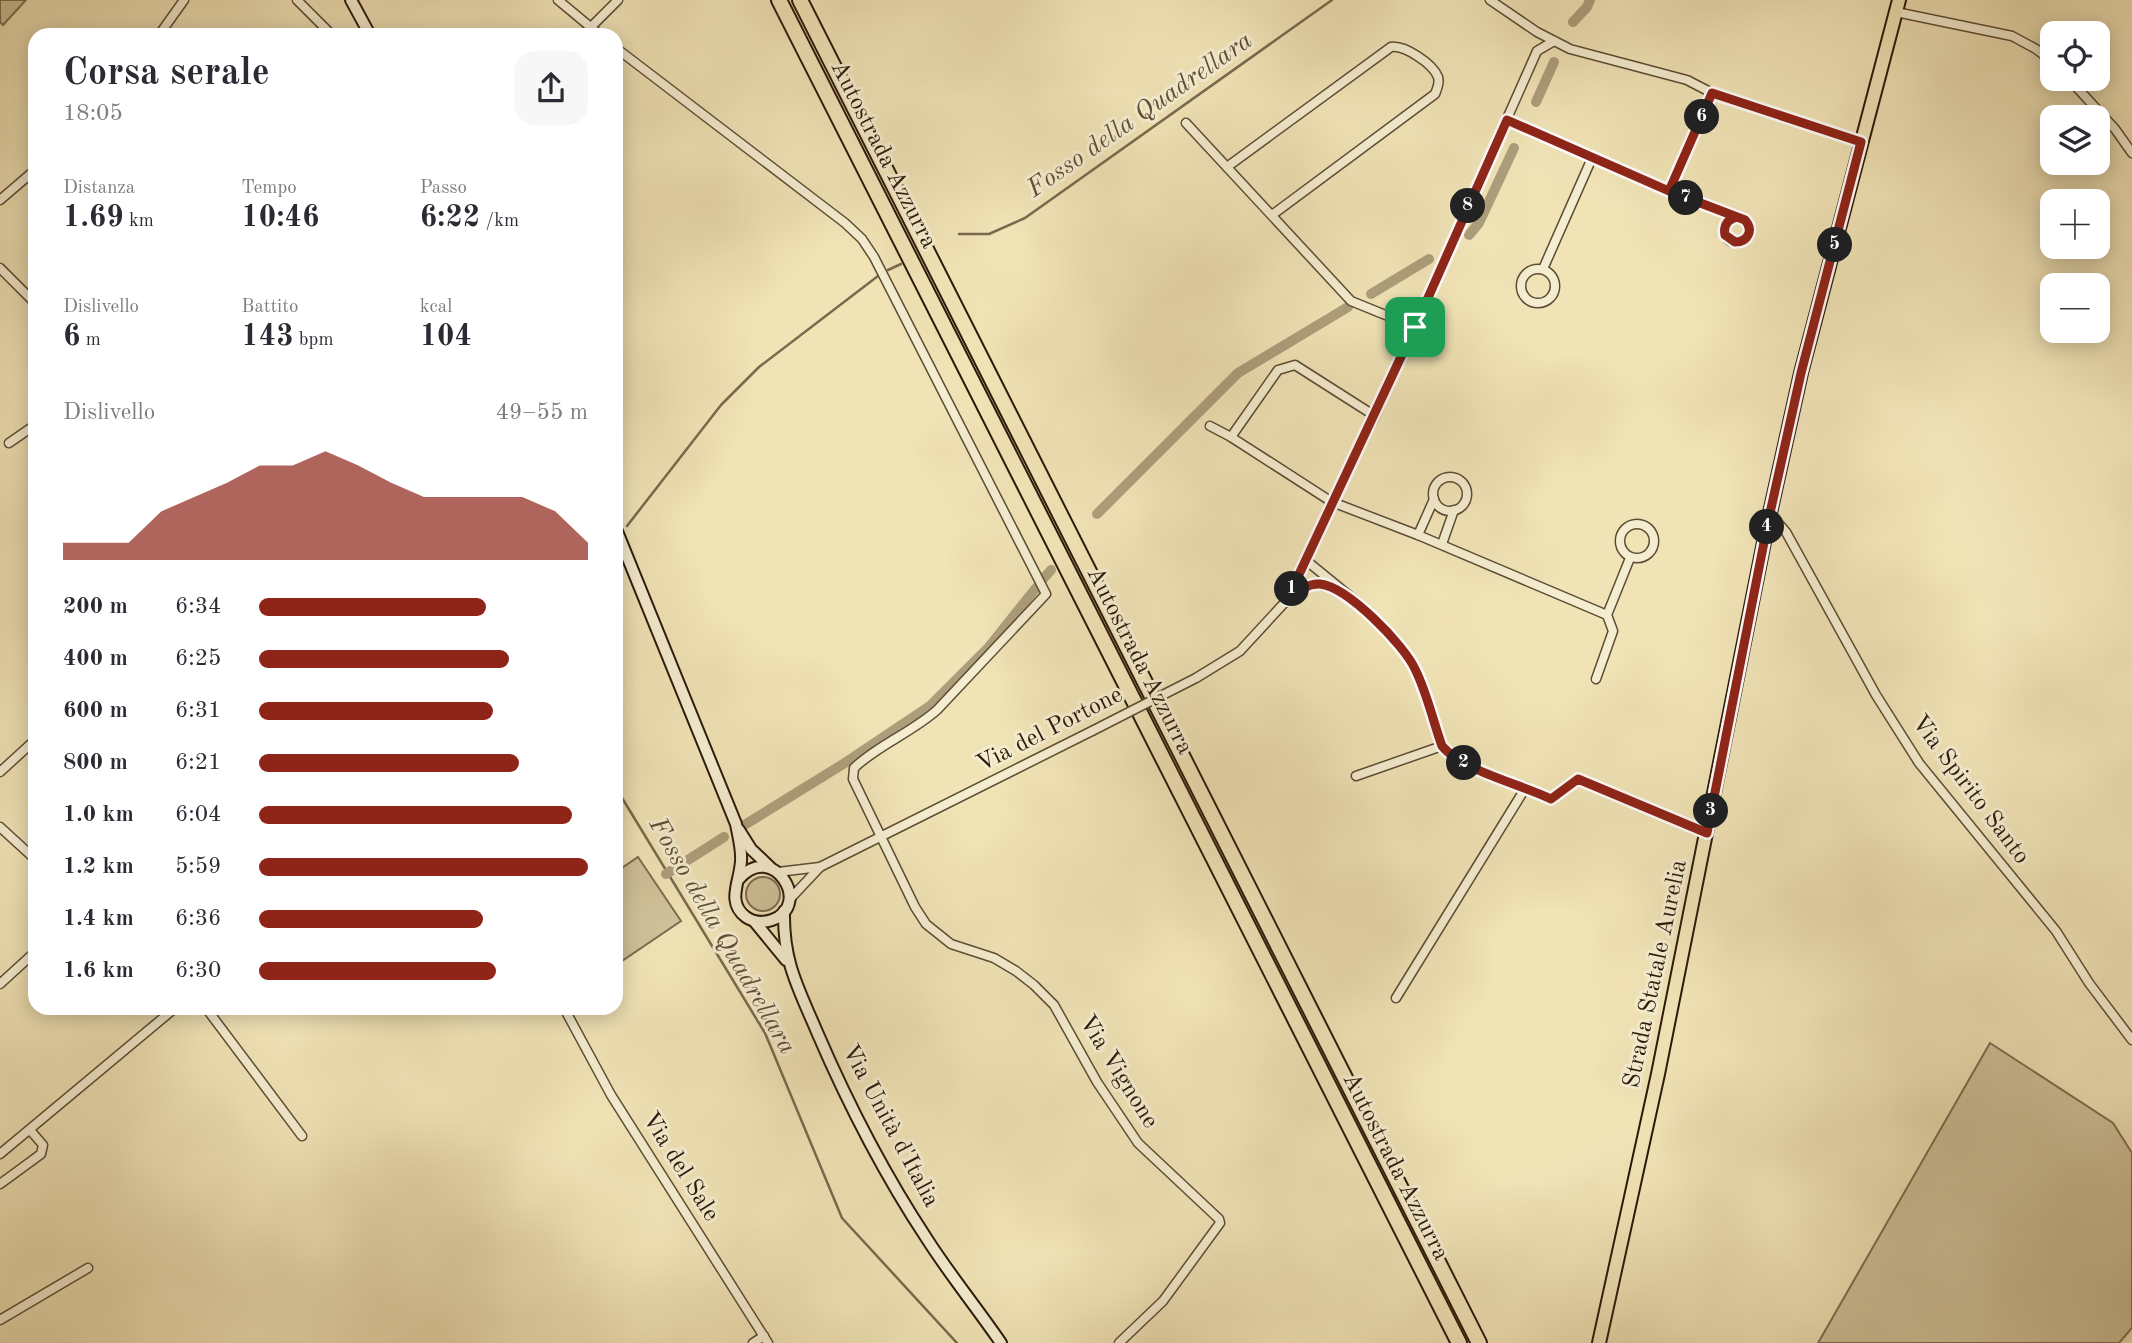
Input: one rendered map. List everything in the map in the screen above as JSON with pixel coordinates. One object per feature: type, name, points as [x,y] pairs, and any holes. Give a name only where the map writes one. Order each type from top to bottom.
[{"type":"highway","name":"Autostrada Azzurra","points":[[779,0],[1459,1343]]},
{"type":"highway","name":"Autostrada Azzurra","points":[[800,0],[1479,1343]]},
{"type":"main road","points":[[351,0],[366,28]]},
{"type":"main road","name":"Strada Statale Aurelia","points":[[1600,1343],[1801,373],[1897,6]]},
{"type":"main road","points":[[623,546],[736,824],[751,849],[786,882],[787,905],[771,921],[754,921]]},
{"type":"main road","points":[[736,824],[742,858],[735,901],[744,916],[754,921],[788,962]]},
{"type":"main road","points":[[739,879],[754,868],[776,871]]},
{"type":"main road","name":"Via Unità d'Italia","points":[[787,905],[784,934],[788,962],[825,1050],[869,1142],[928,1240],[1001,1343]]},
{"type":"street","points":[[164,28],[184,0]]},
{"type":"street","points":[[297,0],[325,28]]},
{"type":"street","points":[[558,0],[589,27],[618,0]]},
{"type":"street","points":[[1490,0],[1570,49],[1687,80],[1712,93],[1861,142]]},
{"type":"street","points":[[1897,6],[2012,36],[2040,52]]},
{"type":"street","name":"Via del Portone","points":[[776,871],[820,867],[1196,678],[1240,651],[1287,600],[1375,416],[1537,51],[1554,41]]},
{"type":"street","points":[[1227,167],[1391,47],[1402,48],[1431,67],[1438,77],[1439,86],[1435,94],[1272,215]]},
{"type":"street","points":[[623,53],[845,222],[863,239],[1045,594],[937,710],[920,724],[863,759],[854,768],[853,779],[881,836]]},
{"type":"street","points":[[2079,91],[2115,129],[2132,153]]},
{"type":"street","points":[[1669,191],[1712,93]]},
{"type":"street","points":[[1507,120],[1669,191],[1737,217]]},
{"type":"street","points":[[1186,123],[1351,301],[1415,327]]},
{"type":"street","points":[[1543,269],[1592,158]]},
{"type":"street","points":[[0,200],[28,176]]},
{"type":"street","points":[[0,268],[28,296]]},
{"type":"street","points":[[1543,269],[1553,276],[1556,287],[1552,297],[1542,303],[1530,302],[1522,293],[1521,282],[1527,272],[1543,269]]},
{"type":"street","points":[[1231,437],[1278,370],[1295,365],[1375,416]]},
{"type":"street","points":[[1210,426],[1332,502],[1442,544],[1607,615]]},
{"type":"street","points":[[9,443],[28,430]]},
{"type":"street","points":[[1418,535],[1434,499],[1437,483],[1447,477],[1459,479],[1467,493],[1464,504],[1454,510],[1444,509],[1434,499]]},
{"type":"street","points":[[1442,544],[1454,510]]},
{"type":"street","name":"Via Spirito Santo","points":[[1768,522],[1780,525],[1786,532],[1876,695],[1919,763],[2056,931],[2089,983],[2132,1040]]},
{"type":"street","points":[[1634,524],[1645,526],[1653,534],[1651,551],[1642,558],[1630,558],[1621,550],[1620,534],[1634,524]]},
{"type":"street","points":[[1596,679],[1613,631],[1607,615],[1630,558]]},
{"type":"street","points":[[1307,561],[1401,647],[1415,668],[1442,746],[1450,755],[1471,767],[1526,786],[1551,799],[1578,779],[1707,833]]},
{"type":"street","points":[[1287,600],[1305,586],[1321,584],[1350,598]]},
{"type":"street","points":[[1,768],[28,746]]},
{"type":"street","points":[[1356,776],[1442,746]]},
{"type":"street","points":[[1396,998],[1526,786]]},
{"type":"street","points":[[0,827],[28,853]]},
{"type":"street","name":"Via Vignone","points":[[881,836],[926,924],[951,944],[994,958],[1016,971],[1054,1005],[1097,1082],[1138,1143],[1219,1219],[1220,1223],[1163,1301],[1119,1343]]},
{"type":"street","points":[[787,905],[820,867]]},
{"type":"street","points":[[0,984],[28,959]]},
{"type":"street","points":[[0,1154],[167,1015]]},
{"type":"street","points":[[211,1015],[302,1136]]},
{"type":"street","name":"Via del Sale","points":[[568,1015],[611,1095],[766,1339]]},
{"type":"street","points":[[0,1184],[41,1154],[43,1145],[30,1130]]},
{"type":"street","points":[[0,1321],[88,1268]]},
{"type":"street","points":[[753,1343],[766,1339]]},
{"type":"shaded area","points":[[0,0],[26,0],[3,25],[0,22]]},
{"type":"shaded area","points":[[638,857],[681,921],[623,960],[623,867]]},
{"type":"shaded area","points":[[763,877],[775,882],[780,894],[775,906],[763,911],[751,906],[746,894],[751,882]]},
{"type":"shaded area","points":[[1990,1043],[2113,1123],[2132,1153],[2132,1328],[2119,1343],[1818,1343]]},
{"type":"waterway","name":"Fosso della Quadrellara","points":[[959,234],[989,234],[1025,218],[1332,0]]},
{"type":"waterway","points":[[1573,22],[1590,0]]},
{"type":"waterway","points":[[1536,102],[1554,62]]},
{"type":"waterway","points":[[1469,235],[1479,223],[1514,148]]},
{"type":"waterway","points":[[1371,294],[1429,259]]},
{"type":"waterway","name":"Fosso della Quadrellara","points":[[888,270],[901,264]]},
{"type":"waterway","name":"Fosso della Quadrellara","points":[[627,526],[721,405],[759,367],[878,276]]},
{"type":"waterway","points":[[1097,514],[1238,373],[1348,307]]},
{"type":"waterway","points":[[1043,579],[1051,570]]},
{"type":"waterway","points":[[746,824],[930,706],[988,648],[1036,588]]},
{"type":"waterway","name":"Fosso della Quadrellara","points":[[623,800],[765,1033],[842,1218],[957,1343]]},
{"type":"waterway","points":[[666,874],[724,837]]},
{"type":"route","points":[[1415,327],[1287,600],[1305,586],[1321,584],[1362,607],[1401,647],[1415,668],[1442,746],[1450,755],[1471,767],[1526,786],[1551,799],[1578,779],[1707,833],[1768,522],[1801,373],[1861,142],[1712,93],[1669,191],[1745,220],[1750,227],[1749,235],[1739,243],[1731,241],[1724,231],[1729,220],[1737,217],[1669,191],[1507,120],[1415,327]]}]
